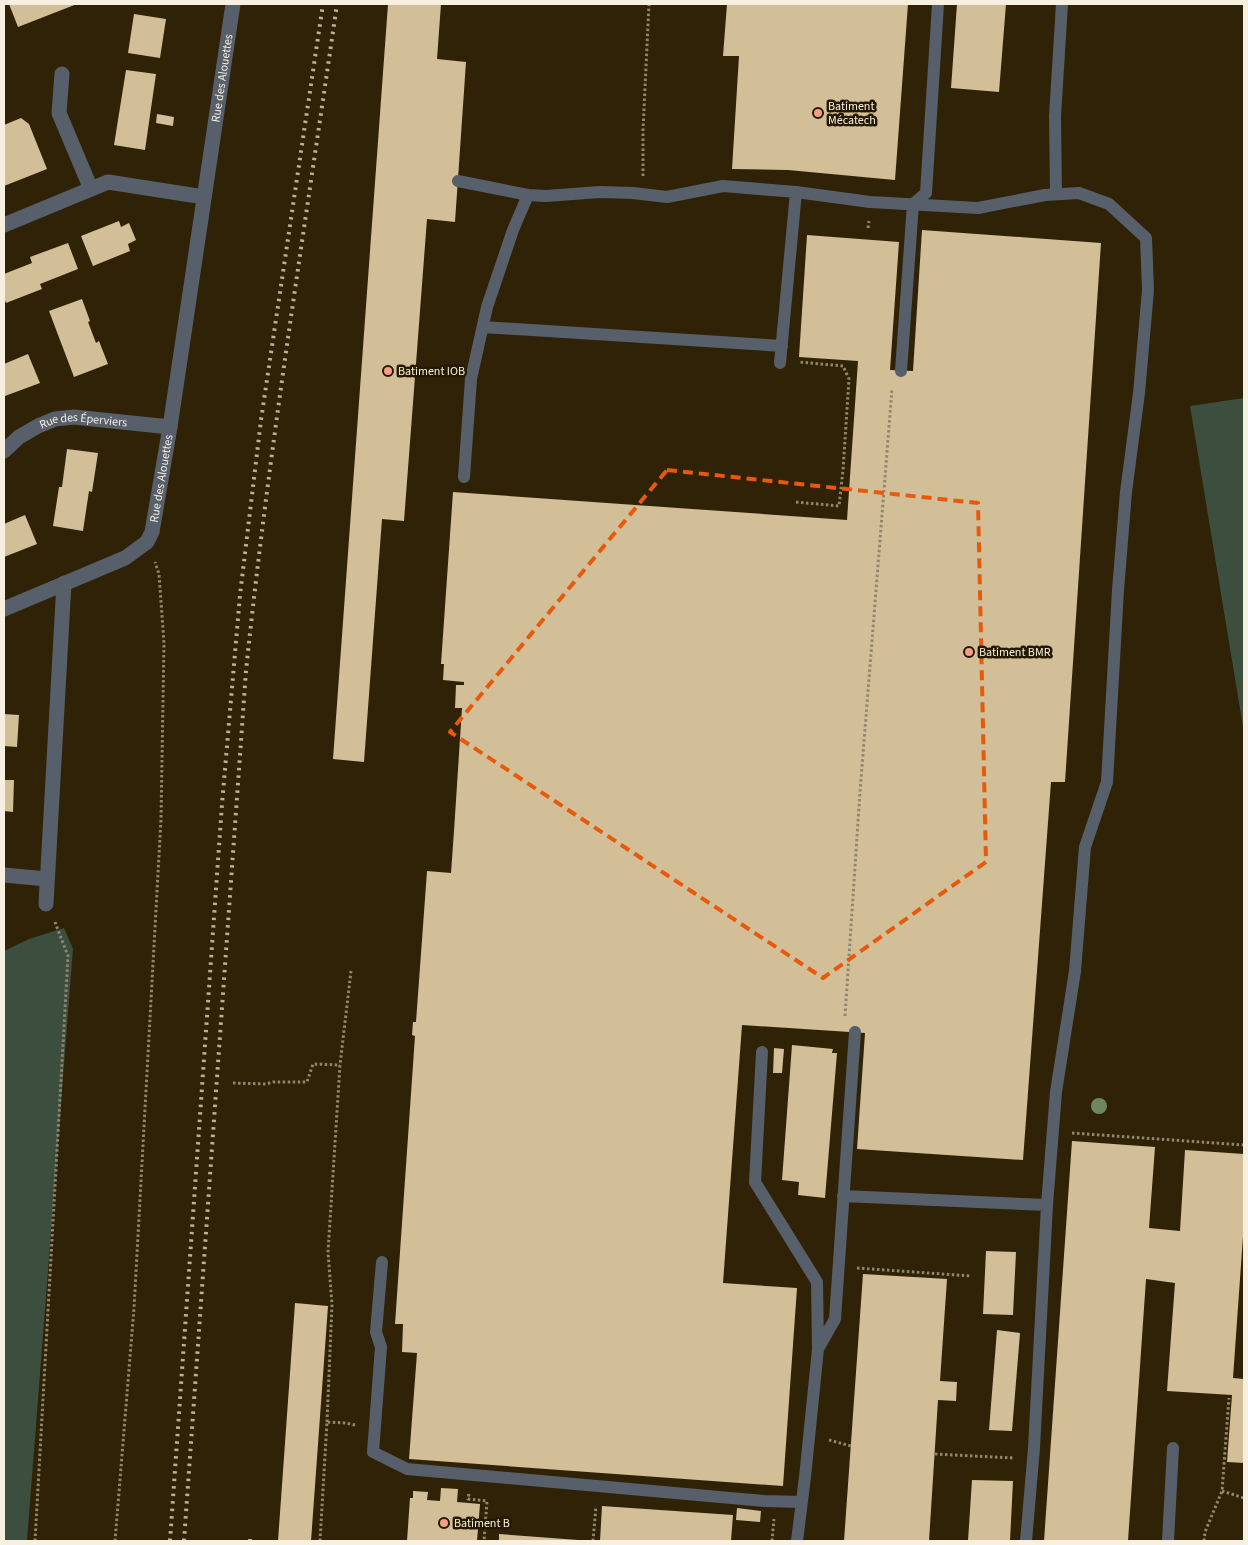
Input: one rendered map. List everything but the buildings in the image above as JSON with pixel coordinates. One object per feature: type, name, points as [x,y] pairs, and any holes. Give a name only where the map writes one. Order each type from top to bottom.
[{"type":"street","name":"Rue des Alouettes","points":[[147,542],[152,532],[155,518],[170,427],[233,4]]},
{"type":"street","points":[[62,74],[58,113],[91,189]]},
{"type":"street","points":[[4,225],[108,182],[204,197]]},
{"type":"street","name":"Rue des Éperviers","points":[[4,451],[20,436],[55,419],[74,417],[170,427]]},
{"type":"street","points":[[4,608],[125,558],[147,542]]},
{"type":"street","points":[[46,904],[64,583]]},
{"type":"street","points":[[4,875],[47,879]]},
{"type":"lane","points":[[901,371],[914,204],[926,193],[938,4]]},
{"type":"lane","points":[[1056,194],[1055,116],[1062,4]]},
{"type":"lane","points":[[458,181],[528,195],[546,196],[573,193],[625,192],[668,197],[723,186],[796,192],[870,202],[978,208],[1045,195],[1079,193],[1109,204],[1146,238],[1148,290],[1139,393],[1126,492],[1118,590],[1107,782],[1085,847],[1074,971],[1056,1092],[1047,1205],[1034,1448],[1026,1541]]},
{"type":"lane","points":[[483,327],[781,355],[796,192]]},
{"type":"lane","points":[[464,476],[471,379],[487,307],[513,230],[528,195]]},
{"type":"lane","points":[[818,1349],[835,1319],[855,1032]]},
{"type":"lane","points":[[762,1052],[755,1182],[817,1282],[818,1349],[806,1478],[801,1502],[797,1541]]},
{"type":"lane","points":[[843,1196],[1047,1205]]},
{"type":"lane","points":[[382,1262],[376,1332],[382,1346],[373,1452],[407,1469],[801,1502]]},
{"type":"lane","points":[[1168,1541],[1173,1448]]},
{"type":"path","points":[[643,184],[643,130],[649,4]]},
{"type":"path","points":[[781,355],[799,362],[843,366],[849,379],[839,506],[796,502]]},
{"type":"path","points":[[844,1024],[892,385]]},
{"type":"path","points":[[115,1541],[134,1308],[161,819],[164,644],[159,574],[147,542]]},
{"type":"path","points":[[35,1541],[68,956],[56,923],[46,904]]},
{"type":"path","points":[[326,1422],[332,1305],[328,1252],[340,1065],[351,971]]},
{"type":"path","points":[[233,1083],[307,1082],[313,1064],[340,1065]]},
{"type":"path","points":[[1072,1133],[1244,1145]]},
{"type":"path","points":[[840,1251],[856,1268],[971,1276]]},
{"type":"path","points":[[1204,1541],[1205,1532],[1222,1490],[1229,1398]]},
{"type":"path","points":[[935,1454],[1020,1458]]},
{"type":"path","points":[[1222,1490],[1244,1498]]},
{"type":"path","points":[[593,1541],[597,1497]]},
{"type":"path","points":[[468,1499],[487,1502],[484,1541]]},
{"type":"highlighted area","points":[[667,470],[978,503],[986,862],[823,978],[450,732]]},
{"type":"green space","points":[[1244,398],[1244,733],[1190,406]]},
{"type":"green space","points":[[64,928],[73,949],[27,1541],[4,1541],[4,951],[29,939]]},
{"type":"railway","points":[[170,1541],[222,804],[240,595],[261,420],[323,4]]},
{"type":"railway","points":[[184,1541],[246,671],[276,420],[337,4]]},
{"type":"place","name":"Batiment Mécatech","points":[[818,113]]},
{"type":"place","name":"Batiment IOB","points":[[388,371]]},
{"type":"place","name":"Batiment BMR","points":[[969,652]]},
{"type":"place","name":"Batiment B","points":[[444,1523]]}]
